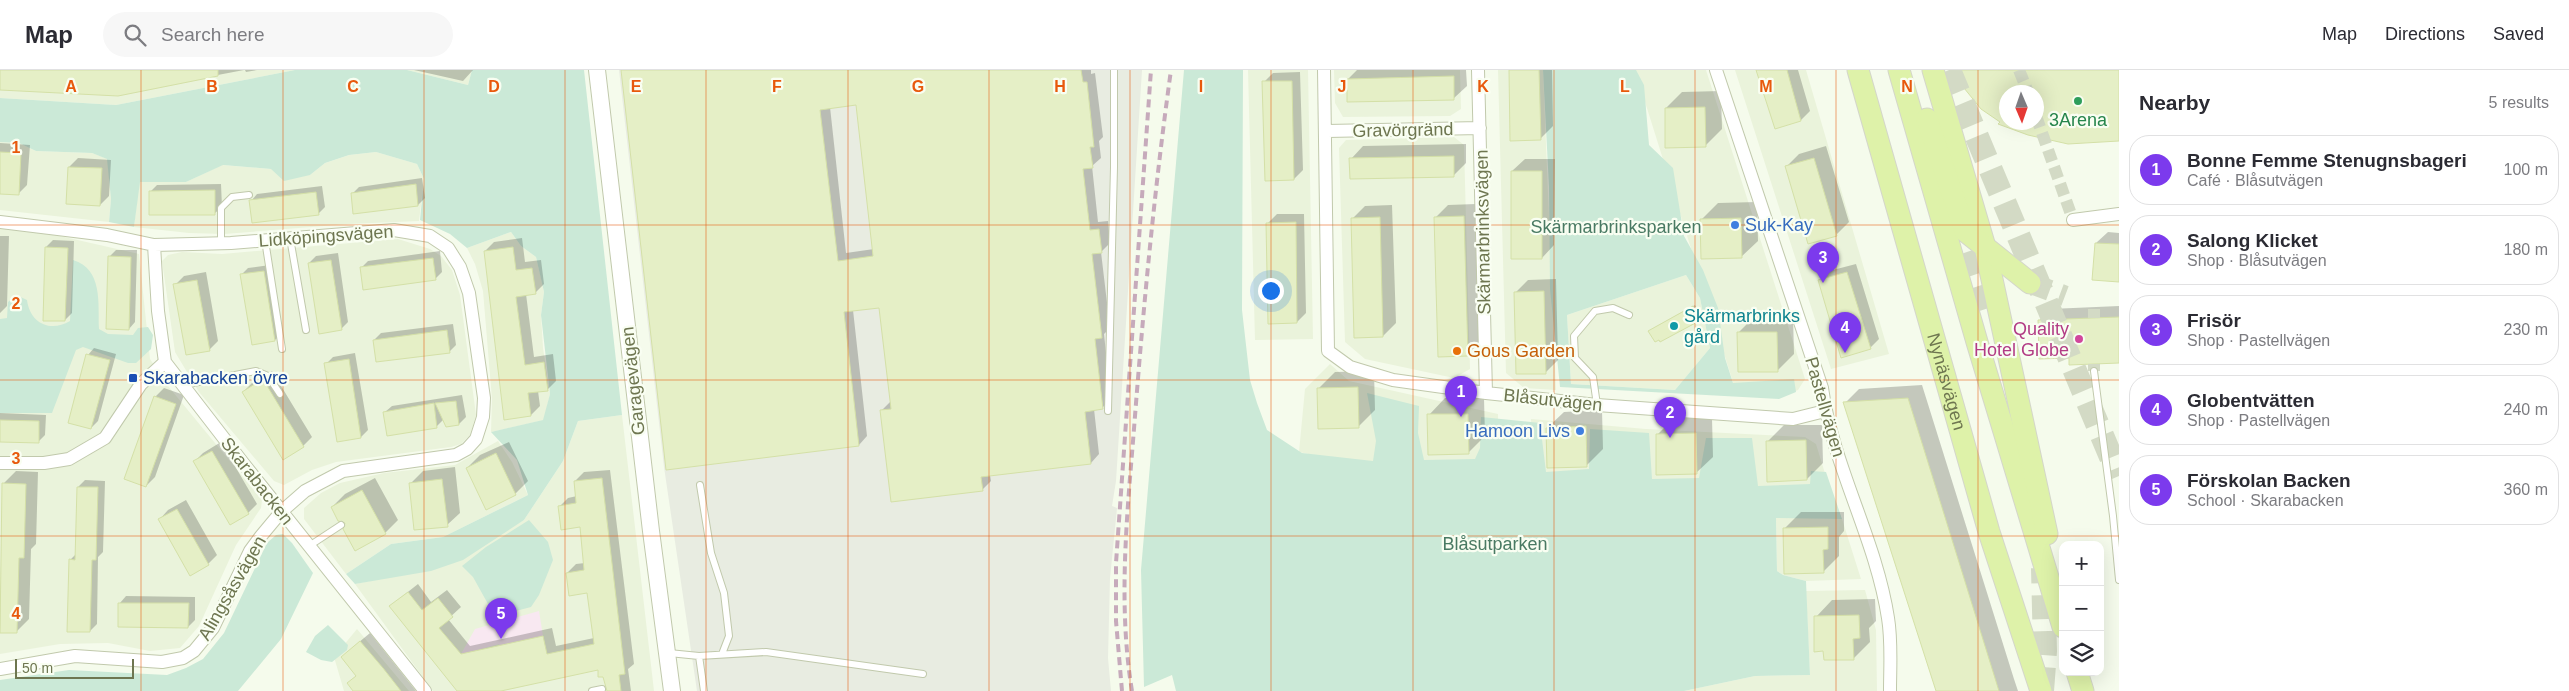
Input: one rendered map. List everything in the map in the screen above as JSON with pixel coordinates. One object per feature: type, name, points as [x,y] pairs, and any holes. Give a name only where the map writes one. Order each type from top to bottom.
[{"type":"highway","name":"Nynäsvägen","points":[[1858,70],[1989,532],[2041,691]]},
{"type":"highway","points":[[1900,70],[1988,379],[2059,614]]},
{"type":"highway","points":[[1911,70],[1965,231],[2030,284]]},
{"type":"highway","points":[[1933,70],[1985,247],[2059,590]]},
{"type":"highway","points":[[2078,676],[2083,691]]},
{"type":"street","name":"Garagevägen","points":[[597,70],[649,521],[672,691]]},
{"type":"street","name":"Blåsutvägen","points":[[1324,70],[1328,351],[1350,367],[1393,380],[1486,393],[1596,405],[1793,419],[1826,414]]},
{"type":"street","name":"Skärmarbrinksvägen","points":[[1478,70],[1486,393]]},
{"type":"street","name":"Pastellvägen","points":[[1716,70],[1822,388],[1826,414],[1866,535],[1886,611],[1890,691]]},
{"type":"street","name":"Gravörgränd","points":[[1326,131],[1480,128]]},
{"type":"street","points":[[2073,220],[2119,214]]},
{"type":"street","name":"Lidköpingsvägen","points":[[0,222],[108,235],[154,245],[221,243],[394,230],[430,236],[448,248],[460,267],[469,293],[484,398],[483,417],[476,439],[467,449],[456,455],[342,471],[305,491],[282,512]]},
{"type":"street","points":[[0,463],[44,462],[69,458],[106,438],[141,384],[165,362],[158,311],[154,245]]},
{"type":"street","name":"Skarabacken","points":[[165,362],[425,691]]},
{"type":"street","name":"Alingsåsvägen","points":[[0,669],[75,656],[162,662],[183,658],[194,651],[213,628],[250,551],[282,512]]},
{"type":"lane","points":[[1108,410],[1114,167],[1114,70]]},
{"type":"lane","points":[[221,243],[221,208],[232,196],[248,195]]},
{"type":"lane","points":[[290,238],[306,330]]},
{"type":"lane","points":[[265,240],[282,349]]},
{"type":"lane","points":[[1596,405],[1593,377],[1575,358],[1574,336],[1595,311],[1613,308],[1629,315]]},
{"type":"lane","points":[[183,385],[256,371],[268,376],[280,394]]},
{"type":"lane","points":[[2094,371],[2113,516],[2119,580]]},
{"type":"lane","points":[[700,485],[711,553],[724,593],[729,636],[722,654]]},
{"type":"lane","points":[[309,546],[341,525]]},
{"type":"lane","points":[[668,653],[699,656],[766,652],[924,674]]},
{"type":"lane","points":[[699,656],[704,691]]},
{"type":"lane","points":[[592,691],[602,689]]},
{"type":"shaded area","points":[[0,70],[295,70],[116,105],[0,98]]},
{"type":"shaded area","points":[[407,70],[472,70],[468,85]]},
{"type":"shaded area","points":[[619,70],[1142,70],[1116,481],[1112,506],[1117,508],[1110,578],[1108,658],[1111,691],[697,691],[664,467]]},
{"type":"shaded area","points":[[1248,70],[1308,70],[1313,339],[1255,340]]},
{"type":"shaded area","points":[[1334,70],[1460,70],[1461,109],[1450,116],[1343,117],[1335,103]]},
{"type":"shaded area","points":[[1498,70],[1543,70],[1556,390],[1524,388],[1506,373]]},
{"type":"shaded area","points":[[1635,70],[1706,70],[1805,379],[1798,390],[1780,397],[1737,395]]},
{"type":"shaded area","points":[[1735,70],[1806,70],[1889,354],[1831,369]]},
{"type":"shaded area","points":[[1454,137],[1464,145],[1470,369],[1454,378],[1365,359],[1345,342],[1339,148],[1346,140]]},
{"type":"shaded area","points":[[0,142],[19,143],[36,151],[92,153],[108,159],[111,199],[109,222],[0,210]]},
{"type":"shaded area","points":[[376,152],[417,164],[424,179],[419,221],[349,224],[224,234],[189,233],[134,227],[139,182],[186,182],[222,165],[271,169],[310,175],[325,163],[349,155]]},
{"type":"shaded area","points":[[0,228],[60,236],[139,254],[150,359],[168,386],[262,500],[261,508],[236,545],[199,626],[180,648],[150,651],[108,643],[60,644],[0,654]]},
{"type":"shaded area","points":[[511,232],[521,246],[536,257],[544,292],[541,315],[543,348],[550,394],[544,420],[491,432],[492,399],[483,291],[475,264],[467,248]]},
{"type":"shaded area","points":[[398,239],[430,249],[441,256],[452,270],[460,295],[476,415],[470,435],[461,444],[451,447],[336,462],[312,470],[284,485],[274,481],[199,392],[175,352],[162,261],[168,255],[182,252],[222,254]]},
{"type":"shaded area","points":[[1686,275],[1700,298],[1710,348],[1675,390],[1571,384],[1567,315]]},
{"type":"shaded area","points":[[1330,364],[1349,381],[1498,414],[1499,483],[1382,470],[1299,452],[1305,389]]},
{"type":"shaded area","points":[[622,415],[654,691],[433,691],[355,584],[385,578],[498,535],[524,520],[563,461],[578,421]]},
{"type":"shaded area","points":[[1531,419],[1646,429],[1805,437],[1816,444],[1834,503],[1534,482]]},
{"type":"shaded area","points":[[498,441],[512,462],[528,495],[443,537],[391,544],[346,574],[304,519],[304,508],[321,493],[340,483],[384,473],[455,465]]},
{"type":"shaded area","points":[[1776,517],[1842,519],[1861,579],[1806,581],[1783,575],[1777,571]]},
{"type":"shaded area","points":[[1865,590],[1876,630],[1877,691],[1684,691],[1755,676],[1810,675],[1806,591]]},
{"type":"shaded area","points":[[539,611],[543,636],[502,659],[499,644],[474,651],[478,670],[461,654],[475,629]]},
{"type":"shaded area","points":[[357,629],[409,691],[344,691],[334,657]]},
{"type":"green space","points":[[295,70],[407,70],[468,85],[472,70],[584,70],[622,415],[578,421],[563,461],[524,520],[463,560],[431,571],[355,584],[346,574],[391,544],[443,537],[528,495],[517,460],[491,432],[543,420],[550,394],[541,315],[544,292],[536,257],[521,246],[511,232],[467,248],[450,234],[420,220],[424,179],[417,164],[376,152],[349,155],[325,163],[310,175],[284,181],[271,169],[223,165],[186,182],[140,182],[134,227],[109,222],[111,199],[107,159],[92,153],[36,151],[19,143],[0,142],[0,98],[116,105]]},
{"type":"green space","name":"Blåsutparken","points":[[1184,70],[1243,70],[1242,310],[1250,380],[1267,430],[1302,453],[1373,461],[1376,441],[1367,393],[1419,406],[1418,433],[1424,460],[1475,459],[1480,448],[1481,417],[1540,423],[1546,472],[1589,469],[1590,429],[1649,433],[1652,479],[1699,478],[1706,438],[1752,438],[1758,486],[1810,484],[1811,471],[1826,472],[1842,519],[1776,518],[1777,571],[1783,575],[1806,581],[1810,675],[1755,676],[1684,691],[1176,691],[1172,675],[1144,687],[1141,570]]},
{"type":"green space","name":"Skärmarbrinksparken","points":[[1543,70],[1636,70],[1644,85],[1649,145],[1673,168],[1684,236],[1703,270],[1718,308],[1725,358],[1733,383],[1794,379],[1796,392],[1779,399],[1560,387],[1550,289],[1549,187]],"holes":[[[1686,275],[1700,298],[1710,348],[1675,390],[1571,384],[1567,315]]]},
{"type":"green space","points":[[73,260],[83,264],[90,271],[94,279],[98,298],[99,329],[108,334],[133,335],[138,328],[148,327],[153,335],[151,349],[136,363],[128,363],[83,347],[76,350],[52,413],[0,413],[0,319],[7,318],[8,302],[16,295],[27,300],[32,315],[42,324],[48,326],[55,326],[70,321]]},
{"type":"green space","points":[[529,520],[548,542],[553,560],[539,595],[531,607],[512,612],[493,613],[473,577],[462,566],[486,547]]},
{"type":"green space","points":[[283,534],[292,543],[313,573],[281,639],[238,691],[0,691],[0,680],[69,670],[167,675],[203,659],[224,633],[267,543],[276,535]]},
{"type":"green space","points":[[328,625],[348,645],[347,650],[332,662],[321,660],[306,652],[315,636]]},
{"type":"building","points":[[0,70],[218,70],[218,76],[118,96],[0,90]]},
{"type":"building","points":[[621,70],[1081,70],[1083,82],[1087,82],[1094,147],[1090,147],[1093,168],[1083,169],[1090,230],[1099,229],[1102,253],[1092,254],[1102,338],[1095,339],[1103,409],[1085,412],[1091,464],[981,477],[983,491],[891,502],[880,410],[891,409],[879,308],[844,312],[859,446],[666,470]],"holes":[[[856,105],[873,256],[838,261],[820,110]]]},
{"type":"building","points":[[1509,70],[1539,70],[1541,140],[1510,141]]},
{"type":"building","points":[[1756,70],[1787,70],[1801,121],[1775,129]]},
{"type":"building","name":"3Arena","points":[[1954,70],[2119,70],[2119,141],[2068,144],[2014,130],[2044,130],[2044,85],[1999,85],[1999,121],[1981,109],[1964,88]]},
{"type":"building","points":[[1454,76],[1454,100],[1347,102],[1347,79]]},
{"type":"building","points":[[1262,81],[1292,81],[1294,180],[1265,181]]},
{"type":"building","points":[[1705,107],[1706,147],[1665,148],[1665,108]]},
{"type":"building","points":[[0,152],[21,153],[19,195],[0,194]]},
{"type":"building","points":[[1454,156],[1454,177],[1350,179],[1349,158]]},
{"type":"building","points":[[1814,158],[1837,236],[1808,244],[1785,166]]},
{"type":"building","points":[[68,167],[102,168],[100,206],[66,204]]},
{"type":"building","points":[[1511,171],[1542,171],[1542,259],[1511,259]]},
{"type":"building","points":[[416,184],[418,206],[353,214],[351,193]]},
{"type":"building","points":[[215,190],[215,215],[149,215],[149,191]]},
{"type":"building","points":[[316,192],[319,215],[252,223],[249,200]]},
{"type":"building","points":[[1464,216],[1468,356],[1438,357],[1434,217]]},
{"type":"building","points":[[1380,217],[1383,337],[1354,338],[1351,218]]},
{"type":"building","points":[[1741,218],[1742,258],[1701,259],[1700,219]]},
{"type":"building","points":[[1296,222],[1297,323],[1268,324],[1266,223]]},
{"type":"building","name":"Quality Hotel Globe","points":[[2095,243],[2119,244],[2119,282],[2092,280]]},
{"type":"building","points":[[45,247],[68,248],[65,321],[43,321]]},
{"type":"building","points":[[513,247],[516,270],[532,268],[536,294],[516,297],[525,365],[544,362],[548,391],[528,393],[531,416],[504,420],[484,251]]},
{"type":"building","points":[[108,256],[131,257],[129,330],[106,329]]},
{"type":"building","points":[[433,258],[436,280],[363,290],[360,267]]},
{"type":"building","points":[[331,260],[342,330],[319,334],[308,263]]},
{"type":"building","points":[[264,271],[275,341],[252,345],[240,274]]},
{"type":"building","points":[[1847,272],[1871,349],[1841,358],[1818,280]]},
{"type":"building","points":[[197,280],[210,351],[186,355],[173,284]]},
{"type":"building","points":[[1544,291],[1546,374],[1516,374],[1514,292]]},
{"type":"building","name":"Skärmarbrinks gård","points":[[1693,306],[1701,320],[1660,342],[1659,340],[1655,342],[1648,331]]},
{"type":"building","name":"Quality Hotel Globe","points":[[2119,317],[2119,363],[2069,365],[2069,358],[2039,359],[2038,320]]},
{"type":"building","points":[[447,330],[450,353],[376,362],[373,340]]},
{"type":"building","points":[[1737,332],[1777,332],[1778,372],[1738,372]]},
{"type":"building","points":[[86,354],[110,360],[91,429],[68,423]]},
{"type":"building","points":[[349,359],[361,438],[337,442],[324,363]]},
{"type":"building","points":[[263,379],[304,447],[283,460],[242,392]]},
{"type":"building","points":[[1358,387],[1359,428],[1318,429],[1317,388]]},
{"type":"building","points":[[154,396],[176,404],[146,487],[124,479]]},
{"type":"building","points":[[1908,398],[1999,691],[1936,691],[1843,402]]},
{"type":"building","points":[[456,401],[459,425],[446,427],[435,403]]},
{"type":"building","points":[[434,403],[437,428],[387,436],[383,412]]},
{"type":"building","points":[[1427,414],[1468,414],[1469,454],[1428,455]]},
{"type":"building","points":[[0,420],[39,421],[39,443],[0,442]]},
{"type":"building","points":[[1586,426],[1587,467],[1547,468],[1546,428]]},
{"type":"building","points":[[1696,433],[1697,474],[1656,475],[1656,434]]},
{"type":"building","points":[[1806,440],[1807,480],[1767,482],[1766,441]]},
{"type":"building","points":[[212,451],[249,514],[230,525],[193,461]]},
{"type":"building","points":[[496,453],[516,495],[486,510],[466,468]]},
{"type":"building","points":[[602,478],[625,674],[619,675],[621,691],[607,691],[603,677],[598,677],[598,670],[501,691],[457,691],[389,606],[408,592],[422,610],[438,598],[453,617],[439,628],[461,654],[543,636],[547,654],[594,644],[587,593],[569,596],[566,573],[584,570],[580,527],[561,530],[558,506],[576,503],[574,481]]},
{"type":"building","points":[[442,479],[448,527],[414,530],[409,483]]},
{"type":"building","points":[[2,483],[26,484],[24,558],[19,558],[17,633],[0,633]]},
{"type":"building","points":[[77,487],[98,487],[96,560],[92,560],[90,632],[67,632],[69,559],[75,560]]},
{"type":"building","points":[[362,490],[386,534],[355,551],[343,529],[345,523],[338,521],[331,507]]},
{"type":"building","points":[[177,509],[209,565],[190,576],[158,519]]},
{"type":"building","points":[[1828,527],[1828,549],[1823,550],[1824,573],[1784,574],[1783,528]]},
{"type":"building","points":[[118,603],[189,603],[188,628],[118,627]]},
{"type":"building","points":[[1859,615],[1860,638],[1853,639],[1854,660],[1824,660],[1823,651],[1814,652],[1814,616]]},
{"type":"building","points":[[360,641],[401,691],[353,691],[347,683],[356,676],[341,657]]},
{"type":"tunnel","points":[[1949,70],[2119,476]]},
{"type":"tunnel","points":[[2019,70],[2025,85]]},
{"type":"tunnel","points":[[2041,130],[2073,220]]},
{"type":"tunnel","points":[[1958,217],[1992,318]]},
{"type":"tunnel","points":[[2030,283],[2065,296]]},
{"type":"tunnel","points":[[2094,309],[2094,318]]},
{"type":"tunnel","points":[[2094,364],[2094,371]]},
{"type":"tunnel","points":[[2042,691],[2045,651],[2043,568]]},
{"type":"railway","points":[[1122,691],[1116,621],[1116,563],[1151,70]]},
{"type":"railway","points":[[1132,691],[1125,622],[1127,519],[1146,286],[1171,70]]},
{"type":"place","name":"3Arena","points":[[2078,101]]},
{"type":"place","name":"Suk-Kay","points":[[1735,225]]},
{"type":"place","name":"Frisör","points":[[1823,283]]},
{"type":"place","name":"Skärmarbrinks gård","points":[[1674,326]]},
{"type":"place","name":"Quality Hotel Globe","points":[[2079,339]]},
{"type":"place","name":"Gous Garden","points":[[1457,351]]},
{"type":"place","name":"Globentvätten","points":[[1845,353]]},
{"type":"place","name":"Skarabacken övre","points":[[133,378]]},
{"type":"place","name":"Bonne Femme Stenugnsbageri","points":[[1461,417]]},
{"type":"place","name":"Hamoon Livs","points":[[1580,431]]},
{"type":"place","name":"Salong Klicket","points":[[1670,438]]},
{"type":"place","name":"Förskolan Backen","points":[[501,639]]}]
